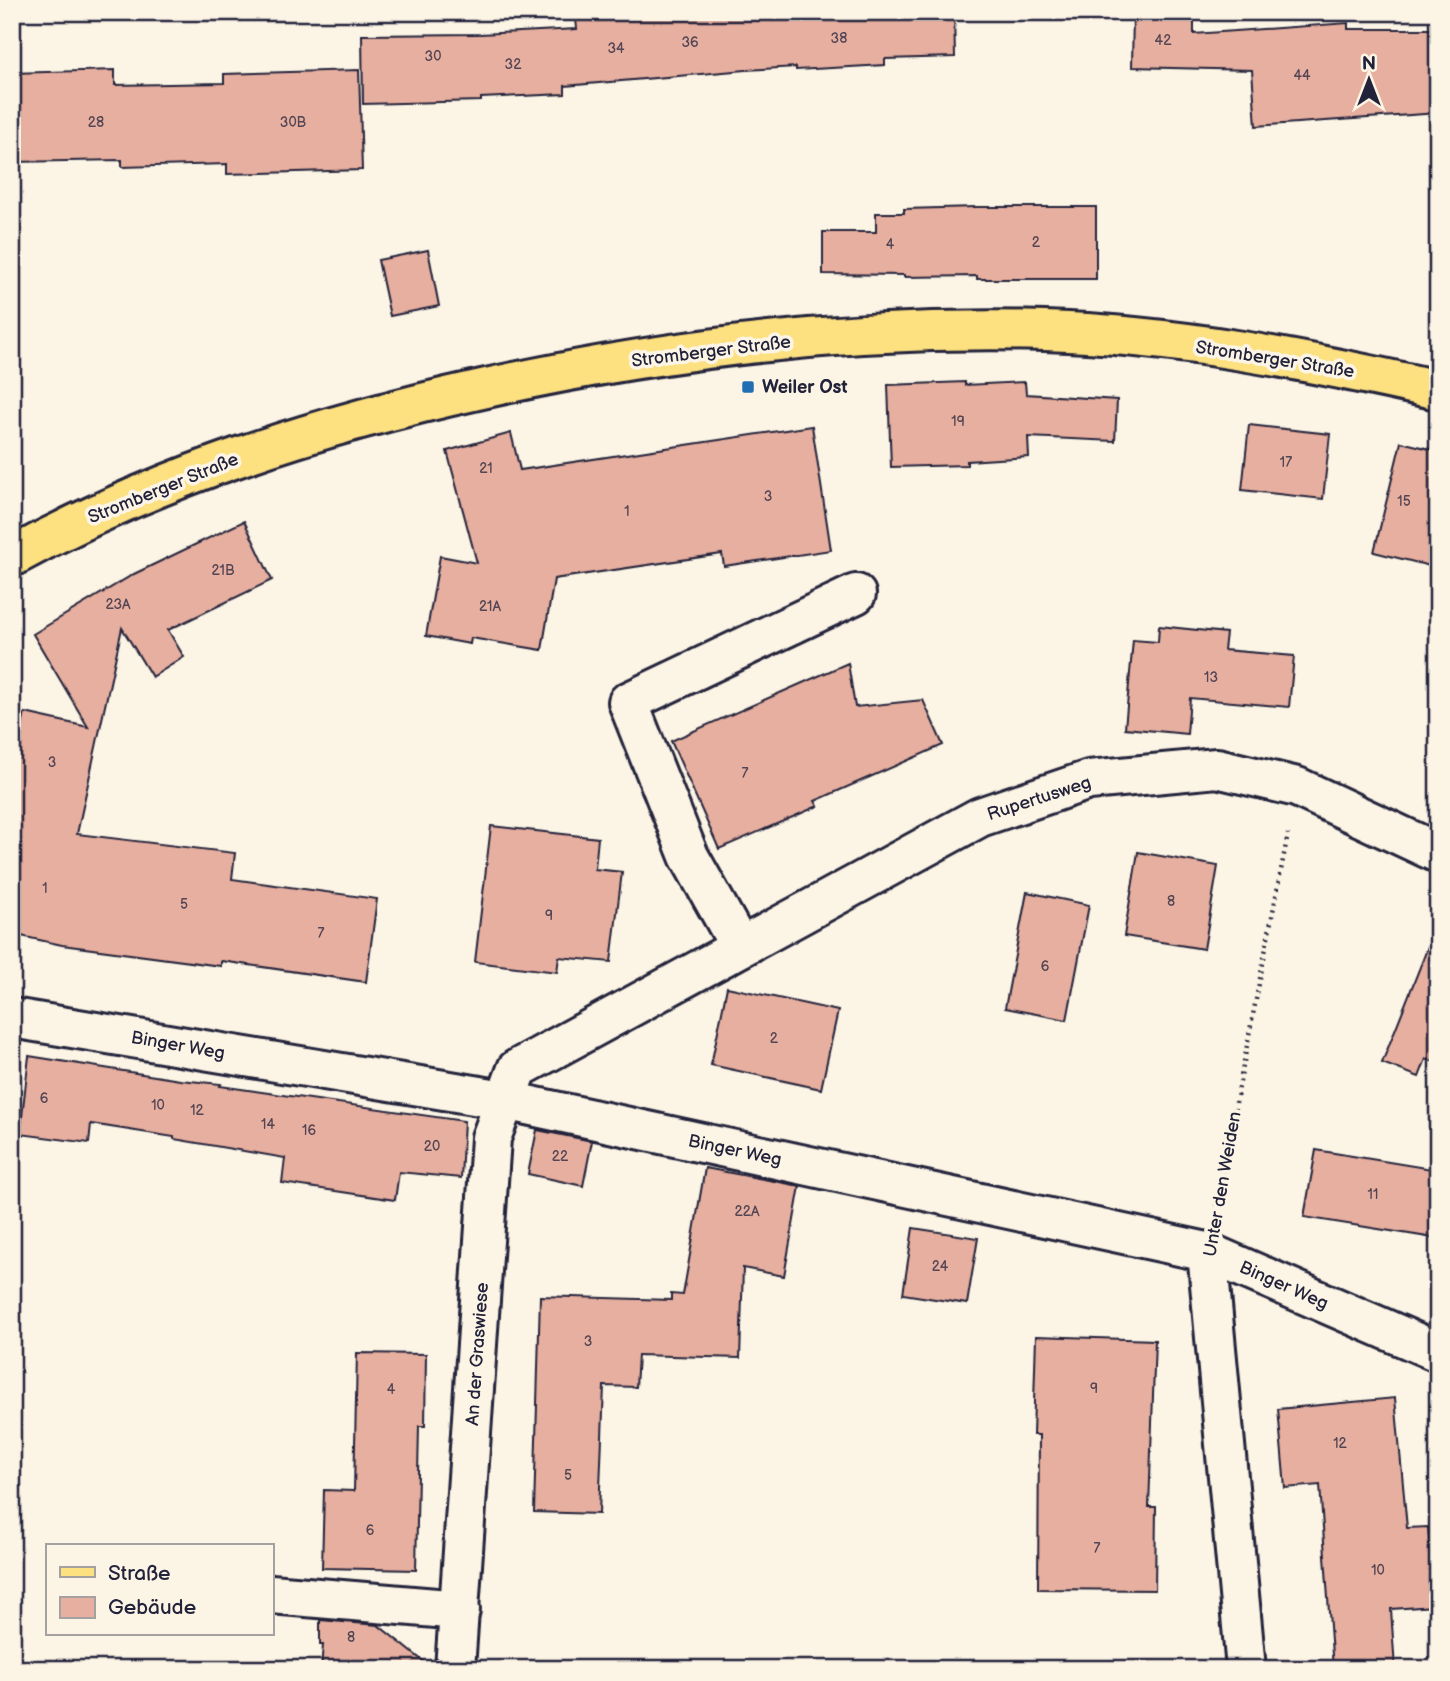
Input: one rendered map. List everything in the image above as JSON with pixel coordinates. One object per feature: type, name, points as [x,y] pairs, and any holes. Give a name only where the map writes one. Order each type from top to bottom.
[{"type":"main road","name":"Stromberger Straße","points":[[12,557],[54,534],[155,488],[279,442],[388,410],[541,376],[669,354],[804,339],[928,332],[1046,331],[1142,339],[1312,362],[1438,390]]},
{"type":"street","points":[[740,947],[689,856],[628,702],[856,594]]},
{"type":"street","name":"Rupertusweg","points":[[504,1100],[517,1069],[740,947],[980,817],[1089,780],[1217,768],[1297,787],[1438,853]]},
{"type":"street","name":"Binger Weg","points":[[12,1018],[504,1100],[1207,1252],[1438,1352]]},
{"type":"street","name":"An der Graswiese","points":[[455,1669],[491,1138],[504,1100]]},
{"type":"street","name":"Unter den Weiden","points":[[1207,1252],[1246,1669]]},
{"type":"street","points":[[273,1594],[460,1610]]},
{"type":"path","name":"Unter den Weiden","points":[[1207,1252],[1297,787]]},
{"type":"building","points":[[647,12],[954,12],[955,57],[885,59],[885,65],[746,70],[565,86],[565,94],[481,98],[481,101],[363,104],[362,35],[480,34],[577,29],[576,19]]},
{"type":"building","points":[[1133,12],[1194,12],[1194,34],[1348,23],[1348,29],[1438,29],[1438,113],[1256,126],[1252,70],[1132,67]]},
{"type":"building","points":[[115,70],[115,85],[224,83],[224,74],[359,70],[362,170],[227,174],[227,164],[122,167],[122,160],[12,162],[12,73]]},
{"type":"building","points":[[1096,207],[1096,279],[977,279],[977,276],[823,274],[823,232],[876,232],[876,213],[904,213],[904,209]]},
{"type":"building","points":[[428,250],[439,306],[390,316],[378,260]]},
{"type":"building","points":[[965,382],[965,385],[1025,382],[1026,394],[1117,400],[1115,441],[1028,437],[1029,457],[967,461],[967,465],[891,467],[888,385]]},
{"type":"building","points":[[1249,425],[1330,434],[1323,499],[1242,490]]},
{"type":"building","points":[[812,426],[831,550],[724,566],[722,554],[554,579],[542,650],[471,638],[470,644],[426,636],[440,556],[477,563],[447,451],[511,433],[520,470]]},
{"type":"building","points":[[1401,442],[1438,451],[1438,568],[1374,552]]},
{"type":"building","points":[[244,521],[272,580],[168,630],[184,657],[152,677],[122,628],[77,834],[235,853],[232,879],[377,899],[366,982],[221,961],[221,966],[62,945],[12,934],[12,743],[18,744],[25,713],[88,727],[33,634],[134,574]]},
{"type":"building","points":[[1159,626],[1226,633],[1224,650],[1294,656],[1289,707],[1190,698],[1187,734],[1125,728],[1133,640],[1158,642]]},
{"type":"building","points":[[848,663],[855,707],[923,700],[943,745],[815,801],[818,806],[719,849],[671,741]]},
{"type":"building","points":[[491,826],[598,838],[595,869],[622,872],[611,962],[559,957],[557,972],[475,962]]},
{"type":"building","points":[[1138,852],[1218,866],[1204,949],[1124,936]]},
{"type":"building","points":[[1027,892],[1089,905],[1067,1020],[1005,1008]]},
{"type":"building","points":[[1435,929],[1438,929],[1438,1063],[1426,1059],[1419,1077],[1382,1063]]},
{"type":"building","points":[[727,987],[838,1011],[821,1089],[711,1065]]},
{"type":"building","points":[[29,1056],[464,1121],[461,1178],[399,1172],[395,1200],[282,1183],[285,1158],[174,1137],[91,1124],[89,1143],[20,1134]]},
{"type":"building","points":[[537,1130],[592,1141],[583,1186],[528,1174]]},
{"type":"building","points":[[1316,1150],[1438,1170],[1438,1217],[1434,1238],[1304,1217]]},
{"type":"building","points":[[705,1168],[800,1186],[784,1276],[743,1268],[740,1358],[638,1355],[636,1387],[604,1386],[599,1514],[534,1512],[540,1296],[671,1300],[671,1294],[683,1295]]},
{"type":"building","points":[[913,1228],[978,1238],[967,1304],[903,1294]]},
{"type":"building","points":[[1036,1336],[1155,1340],[1149,1507],[1156,1507],[1155,1590],[1038,1589],[1039,1435],[1033,1435]]},
{"type":"building","points":[[357,1353],[426,1354],[425,1426],[419,1426],[416,1570],[322,1568],[324,1490],[354,1491]]},
{"type":"building","points":[[1395,1398],[1407,1528],[1428,1527],[1434,1606],[1391,1609],[1395,1669],[1333,1669],[1320,1485],[1285,1488],[1278,1409]]},
{"type":"building","points":[[320,1620],[378,1625],[433,1669],[321,1669],[323,1645],[320,1645]]},
{"type":"place","name":"Weiler Ost","points":[[748,387]]}]
